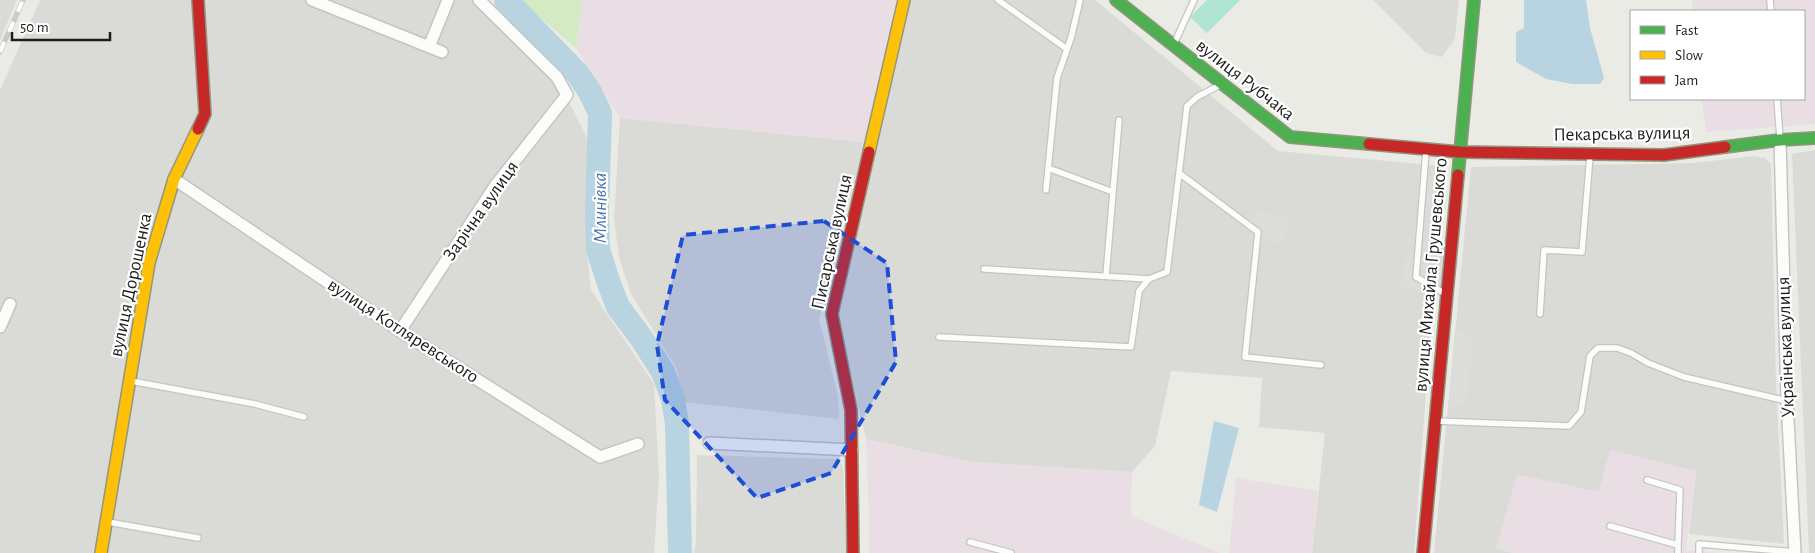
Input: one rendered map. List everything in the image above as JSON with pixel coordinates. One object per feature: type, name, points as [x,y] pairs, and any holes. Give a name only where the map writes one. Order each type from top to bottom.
[{"type":"street","name":"вулиця Дорошенка","points":[[101,553],[150,263],[174,179],[205,114],[198,0]]},
{"type":"street","points":[[312,0],[442,52]]},
{"type":"street","points":[[429,46],[448,0]]},
{"type":"street","name":"Зарічна вулиця","points":[[400,331],[495,186],[567,95],[557,77],[479,0]]},
{"type":"street","name":"Писарська вулиця","points":[[854,553],[851,410],[832,314],[904,0]]},
{"type":"street","name":"вулиця Рубчака","points":[[1116,0],[1290,137],[1460,152]]},
{"type":"street","name":"вулиця Михайла Грушевського","points":[[1423,553],[1474,0]]},
{"type":"street","name":"Пекарська вулиця","points":[[1460,152],[1664,155],[1780,140],[1815,138]]},
{"type":"street","name":"Українська вулиця","points":[[1780,140],[1787,401],[1795,552]]},
{"type":"street","name":"вулиця Котляревського","points":[[174,179],[400,331],[600,457],[638,444]]},
{"type":"street","points":[[0,327],[10,304]]},
{"type":"street","points":[[709,443],[852,450]]},
{"type":"lane","points":[[998,0],[1067,49]]},
{"type":"lane","points":[[1046,190],[1057,78],[1080,0]]},
{"type":"lane","points":[[1174,46],[1194,0]]},
{"type":"lane","points":[[984,269],[1149,279],[1167,272],[1187,106],[1197,97],[1222,84]]},
{"type":"lane","points":[[1777,100],[1780,140]]},
{"type":"lane","points":[[1106,276],[1119,120]]},
{"type":"lane","points":[[1426,149],[1416,277],[1446,294]]},
{"type":"lane","points":[[1540,314],[1544,250],[1582,252],[1591,154]]},
{"type":"lane","points":[[1048,168],[1113,192]]},
{"type":"lane","points":[[1179,173],[1258,232],[1245,357],[1321,365]]},
{"type":"lane","points":[[938,337],[1131,347],[1139,291],[1149,279]]},
{"type":"lane","points":[[1435,421],[1569,426],[1581,412],[1590,356],[1598,348],[1617,348],[1684,377],[1787,401]]},
{"type":"lane","points":[[129,380],[255,404],[304,417]]},
{"type":"lane","points":[[1647,480],[1680,490],[1678,553]]},
{"type":"lane","points":[[106,522],[198,538]]},
{"type":"lane","points":[[1610,526],[1678,545]]},
{"type":"lane","points":[[970,542],[1011,553]]},
{"type":"lane","points":[[1699,553],[1699,544],[1795,552]]},
{"type":"highlighted area","points":[[824,221],[887,263],[896,362],[831,473],[757,498],[665,400],[657,345],[683,235]]},
{"type":"shaded area","points":[[0,0],[17,0],[0,40]]},
{"type":"shaded area","points":[[40,0],[472,0],[562,88],[589,142],[586,243],[591,290],[654,384],[659,476],[654,553],[0,553],[0,90]]},
{"type":"shaded area","points":[[582,0],[896,0],[865,142],[620,118],[576,48]]},
{"type":"shaded area","points":[[911,0],[1095,0],[1278,151],[1443,166],[1414,553],[1312,553],[1325,433],[1259,427],[1262,378],[1171,371],[1155,446],[1132,472],[971,462],[866,439],[839,314]]},
{"type":"shaded area","points":[[1373,0],[1459,0],[1455,39],[1442,57],[1426,53]]},
{"type":"shaded area","points":[[1692,0],[1815,0],[1815,124],[1706,132],[1702,100],[1805,100],[1805,10],[1693,10]]},
{"type":"shaded area","points":[[620,118],[865,142],[819,319],[838,397],[839,419],[684,402],[677,369],[631,294],[619,257],[614,220]]},
{"type":"shaded area","points":[[1815,150],[1815,553],[1809,553],[1792,154]]},
{"type":"shaded area","points":[[1754,156],[1765,158],[1771,164],[1776,382],[1784,544],[1689,534],[1696,471],[1610,451],[1599,492],[1497,548],[1513,553],[1434,553],[1471,167],[1694,163]]},
{"type":"shaded area","points":[[1424,175],[1442,177],[1438,239],[1445,242],[1441,297],[1401,286],[1404,258],[1417,258]]},
{"type":"shaded area","points":[[1253,211],[1289,216],[1285,245],[1250,239]]},
{"type":"shaded area","points":[[1455,329],[1473,340],[1467,403],[1448,410]]},
{"type":"shaded area","points":[[866,439],[971,462],[1132,472],[1131,516],[1220,553],[869,553]]},
{"type":"shaded area","points":[[1610,450],[1696,471],[1686,550],[1719,553],[1513,553],[1496,548],[1517,474],[1599,492]]},
{"type":"shaded area","points":[[697,455],[833,459],[839,461],[843,467],[846,553],[694,553],[696,543]]},
{"type":"shaded area","points":[[1236,478],[1318,491],[1312,553],[1229,553]]},
{"type":"green space","points":[[520,0],[582,0],[576,48]]},
{"type":"green space","points":[[1207,0],[1240,0],[1207,33],[1190,17]]},
{"type":"water","points":[[1524,0],[1586,0],[1590,28],[1604,78],[1600,84],[1572,84],[1546,79],[1516,62],[1516,32],[1524,28]]},
{"type":"water","points":[[1214,421],[1239,428],[1217,512],[1199,505]]},
{"type":"waterway","name":"Млинівка","points":[[506,0],[577,73],[590,92],[600,113],[597,212],[598,249],[618,307],[642,339],[663,372],[673,399],[677,424],[680,553]]},
{"type":"railway","points":[[0,52],[23,0]]},
{"type":"traffic: fast","points":[[1116,0],[1290,137],[1369,144]]},
{"type":"traffic: fast","points":[[1458,175],[1474,0]]},
{"type":"traffic: fast","points":[[1725,147],[1815,138]]},
{"type":"traffic: slow","points":[[869,152],[904,0]]},
{"type":"traffic: slow","points":[[101,553],[149,263],[174,179],[198,129]]},
{"type":"traffic: jam","points":[[198,0],[205,114],[198,129]]},
{"type":"traffic: jam","points":[[1369,144],[1460,152],[1664,155],[1725,147]]},
{"type":"traffic: jam","points":[[853,553],[851,410],[832,314],[869,152]]},
{"type":"traffic: jam","points":[[1423,553],[1458,175]]}]
